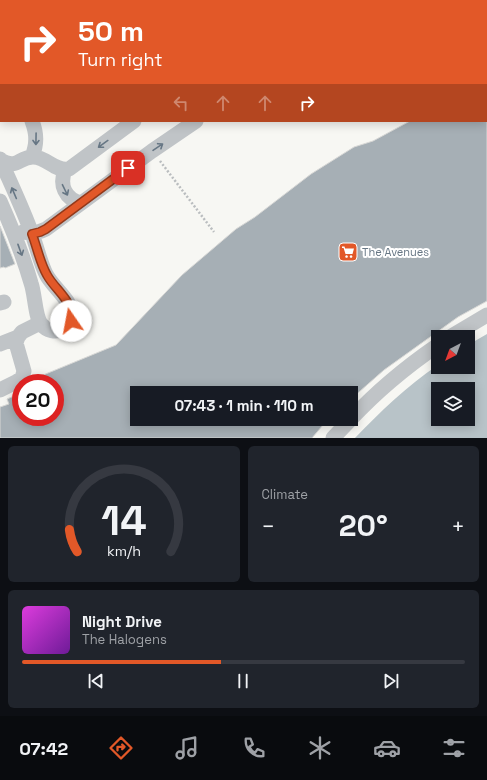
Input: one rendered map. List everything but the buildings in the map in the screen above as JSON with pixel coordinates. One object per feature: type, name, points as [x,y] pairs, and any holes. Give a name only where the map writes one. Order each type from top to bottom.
[{"type":"street","points":[[32,122],[36,131],[36,142],[32,156]]},
{"type":"street","points":[[81,203],[70,198],[63,188],[62,175],[65,170],[72,167],[133,122]]},
{"type":"street","points":[[10,224],[24,233],[32,234],[46,229],[152,151],[195,122]]},
{"type":"street","points":[[0,160],[12,165],[32,156],[38,157],[65,170]]},
{"type":"street","points":[[0,160],[32,234],[47,276],[69,305],[73,313],[71,321],[67,327],[52,331],[45,328],[40,323],[33,292],[10,224],[0,201]]},
{"type":"street","points":[[33,292],[53,284]]},
{"type":"street","points":[[462,330],[487,315]]},
{"type":"street","points":[[0,390],[22,378],[24,371],[16,343],[22,332],[40,323]]},
{"type":"street","points":[[0,344],[18,337]]},
{"type":"street","points":[[358,411],[366,402],[408,366],[431,350]]},
{"type":"street","points":[[333,438],[344,426]]},
{"type":"path","points":[[152,151],[214,232]]},
{"type":"shaded area","points":[[487,334],[487,438],[355,438],[416,381],[431,370],[431,374],[475,374],[475,341]]},
{"type":"place","name":"The Avenues","points":[[348,252]]},
{"type":"route","points":[[71,321],[73,313],[69,305],[47,276],[32,234],[46,229],[128,168]]}]
